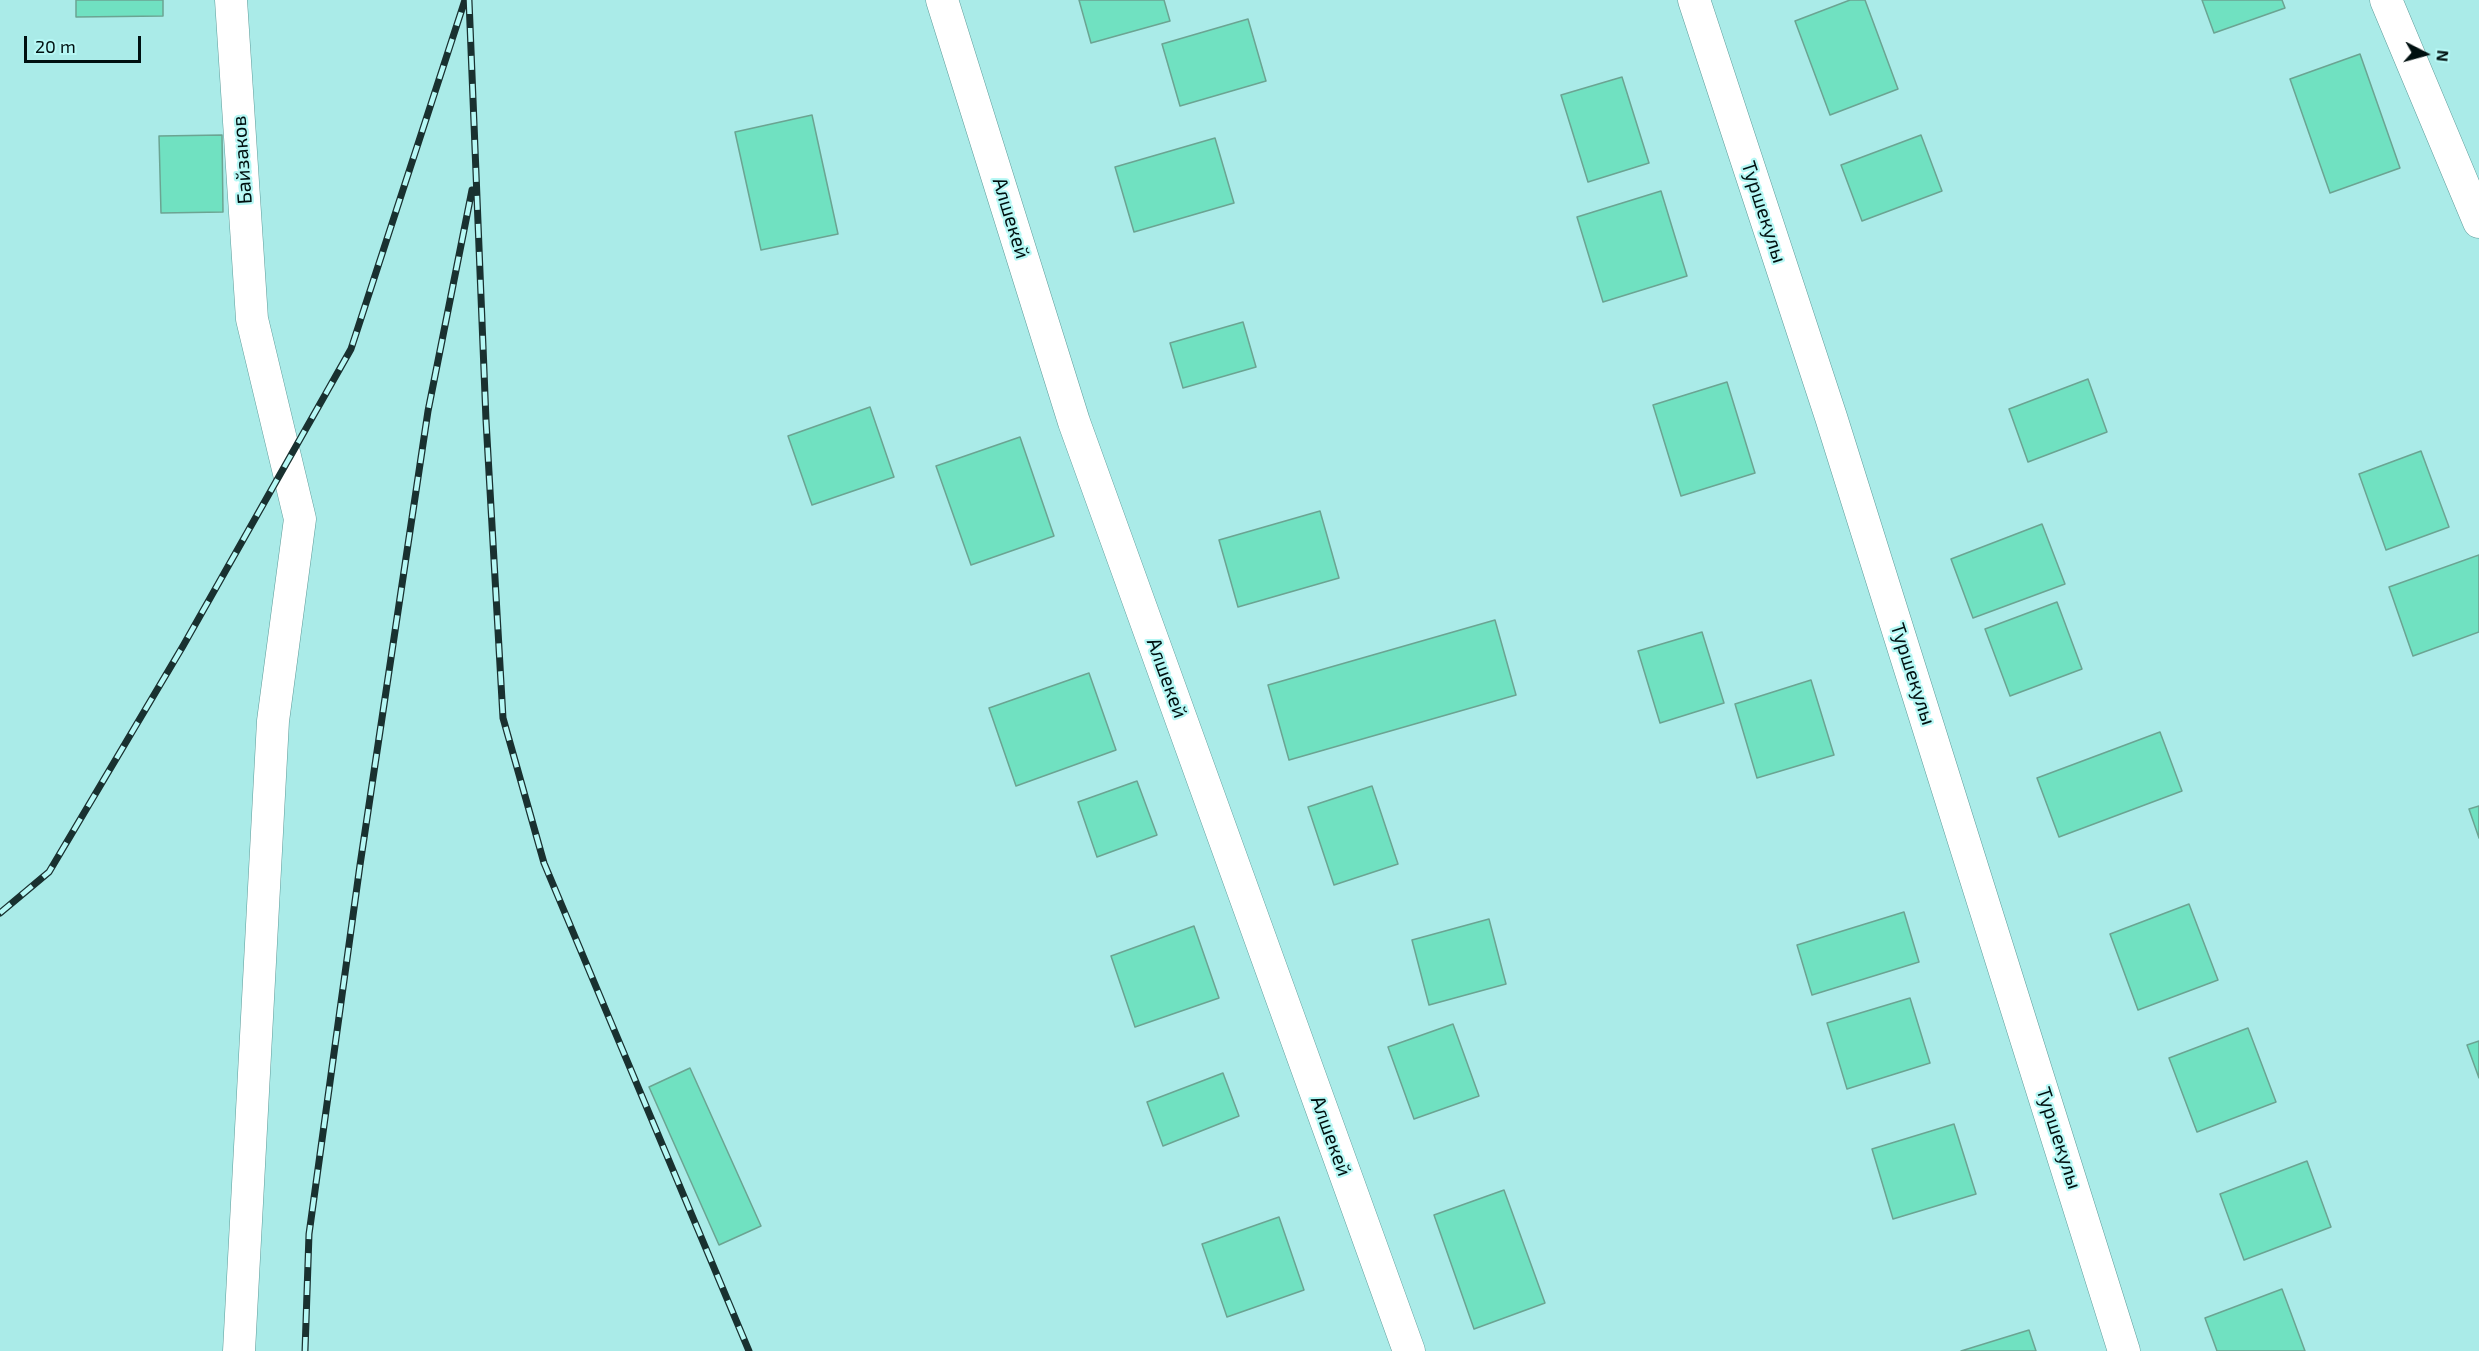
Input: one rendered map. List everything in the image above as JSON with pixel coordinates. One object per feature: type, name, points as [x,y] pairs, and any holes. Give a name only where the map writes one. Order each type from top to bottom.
[{"type":"street","name":"Байзаков","points":[[231,0],[252,319],[300,519],[273,721],[239,1351]]},
{"type":"street","name":"Алшекей","points":[[942,0],[1074,422],[1409,1351]]},
{"type":"street","name":"Туршекулы","points":[[1694,0],[1831,417],[2124,1351]]},
{"type":"street","points":[[2386,0],[2479,222]]},
{"type":"building","points":[[76,0],[163,0],[163,16],[76,17]]},
{"type":"building","points":[[1079,0],[1164,0],[1170,21],[1091,43]]},
{"type":"building","points":[[1850,0],[1865,0],[1898,89],[1830,115],[1795,21]]},
{"type":"building","points":[[2202,0],[2282,0],[2285,8],[2214,33]]},
{"type":"building","points":[[1248,19],[1266,81],[1180,106],[1162,44]]},
{"type":"building","points":[[2360,54],[2400,168],[2330,193],[2290,79]]},
{"type":"building","points":[[1622,77],[1649,163],[1588,182],[1561,95]]},
{"type":"building","points":[[812,115],[838,234],[761,250],[735,132]]},
{"type":"building","points":[[222,135],[223,212],[161,213],[159,136]]},
{"type":"building","points":[[1921,135],[1942,191],[1862,221],[1841,165]]},
{"type":"building","points":[[1215,138],[1234,203],[1134,232],[1115,167]]},
{"type":"building","points":[[1661,191],[1687,276],[1603,302],[1577,217]]},
{"type":"building","points":[[1243,322],[1256,367],[1183,388],[1170,343]]},
{"type":"building","points":[[2088,379],[2107,432],[2028,462],[2009,409]]},
{"type":"building","points":[[1727,382],[1755,473],[1681,496],[1653,405]]},
{"type":"building","points":[[870,407],[894,477],[812,505],[788,436]]},
{"type":"building","points":[[1020,437],[1054,536],[971,565],[936,466]]},
{"type":"building","points":[[2421,451],[2449,527],[2386,550],[2359,474]]},
{"type":"building","points":[[1320,511],[1339,578],[1238,607],[1219,540]]},
{"type":"building","points":[[2042,524],[2065,584],[1973,618],[1951,559]]},
{"type":"building","points":[[2479,555],[2479,632],[2413,656],[2389,587]]},
{"type":"building","points":[[2057,602],[2082,669],[2010,696],[1985,629]]},
{"type":"building","points":[[1495,620],[1516,695],[1289,760],[1268,685]]},
{"type":"building","points":[[1702,632],[1724,703],[1660,723],[1638,651]]},
{"type":"building","points":[[1089,673],[1116,750],[1016,786],[989,708]]},
{"type":"building","points":[[1811,680],[1834,755],[1757,778],[1735,704]]},
{"type":"building","points":[[2160,732],[2182,791],[2059,837],[2037,778]]},
{"type":"building","points":[[1137,781],[1157,835],[1097,857],[1078,802]]},
{"type":"building","points":[[1372,786],[1398,864],[1334,885],[1308,807]]},
{"type":"building","points":[[2479,806],[2479,838],[2469,809]]},
{"type":"building","points":[[2189,904],[2218,980],[2138,1010],[2110,934]]},
{"type":"building","points":[[1904,912],[1919,962],[1812,995],[1797,945]]},
{"type":"building","points":[[1489,919],[1506,984],[1429,1005],[1412,940]]},
{"type":"building","points":[[1194,926],[1219,998],[1135,1027],[1111,956]]},
{"type":"building","points":[[1910,998],[1930,1063],[1847,1089],[1827,1023]]},
{"type":"building","points":[[1453,1024],[1479,1096],[1414,1119],[1388,1047]]},
{"type":"building","points":[[2248,1028],[2276,1102],[2197,1132],[2169,1058]]},
{"type":"building","points":[[2479,1041],[2479,1078],[2467,1045]]},
{"type":"building","points":[[690,1068],[761,1226],[719,1245],[649,1087]]},
{"type":"building","points":[[1223,1073],[1239,1116],[1163,1146],[1147,1102]]},
{"type":"building","points":[[1954,1124],[1976,1194],[1893,1219],[1872,1149]]},
{"type":"building","points":[[2307,1161],[2331,1227],[2244,1260],[2220,1194]]},
{"type":"building","points":[[1504,1190],[1545,1303],[1474,1329],[1434,1215]]},
{"type":"building","points":[[1279,1217],[1304,1290],[1227,1317],[1202,1244]]},
{"type":"building","points":[[2282,1289],[2305,1351],[2217,1351],[2205,1318]]},
{"type":"building","points":[[2029,1330],[2036,1351],[1961,1351]]},
{"type":"railway","points":[[0,913],[49,872],[183,646],[351,349],[465,0]]},
{"type":"railway","points":[[469,0],[486,420],[503,718],[544,863],[749,1351]]},
{"type":"railway","points":[[305,1351],[309,1234],[360,865],[428,411],[472,190]]}]
